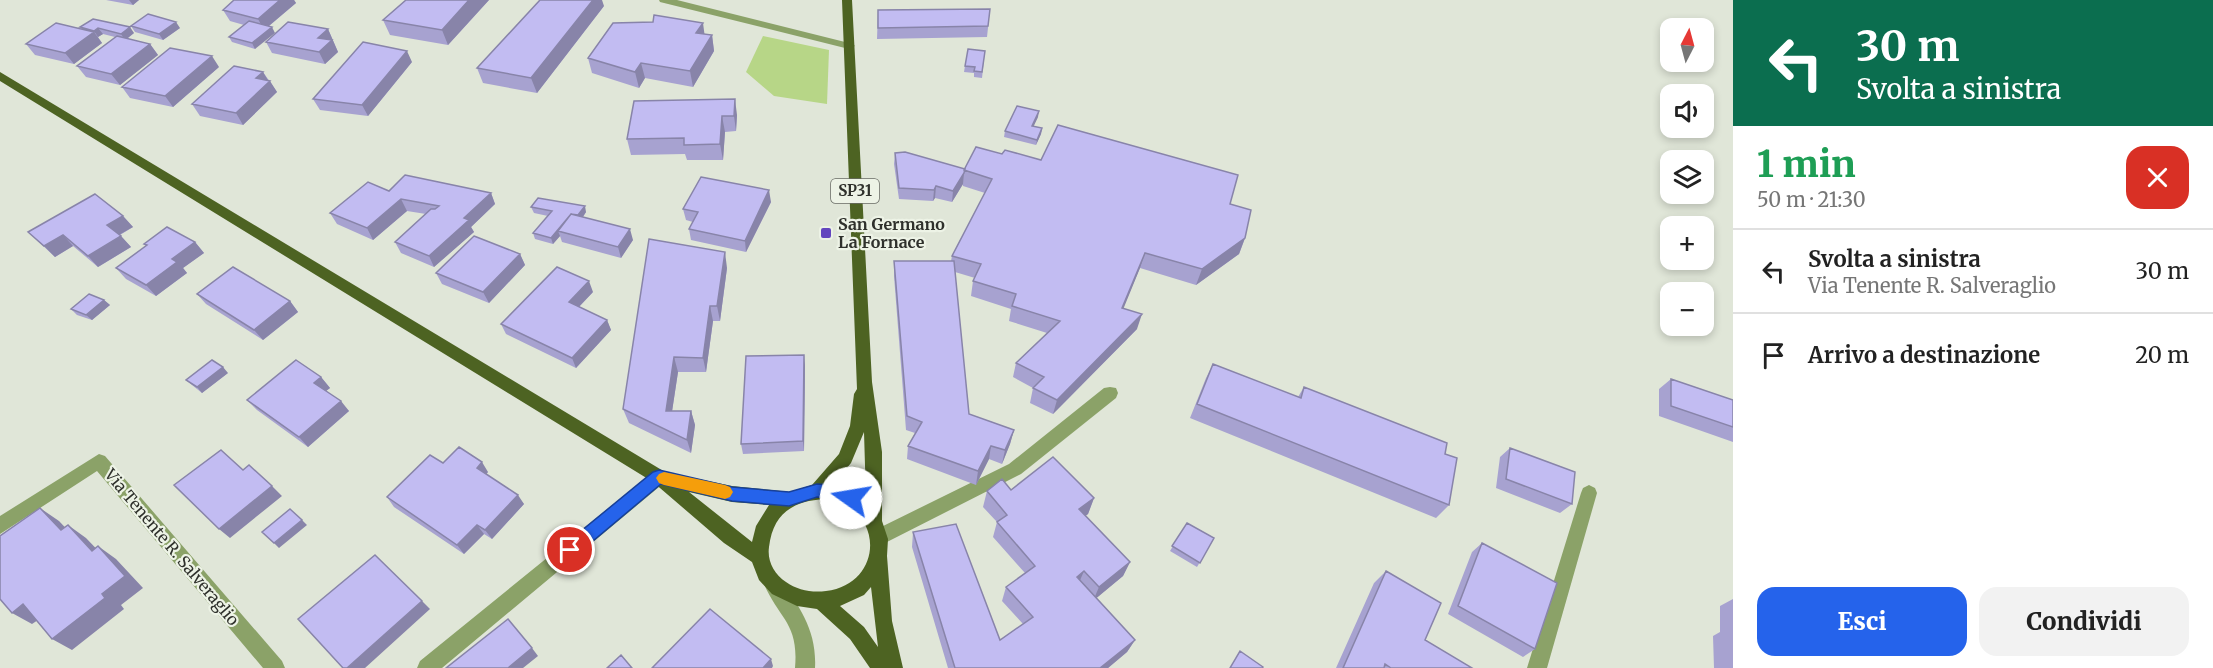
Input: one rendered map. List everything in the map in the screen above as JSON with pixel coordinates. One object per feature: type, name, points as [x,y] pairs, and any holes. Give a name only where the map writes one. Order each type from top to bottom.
[{"type":"main road","name":"SP31","points":[[847,0],[864,382],[873,428],[882,618],[893,668]]},
{"type":"main road","points":[[0,76],[659,477],[730,537],[759,556]]},
{"type":"main road","name":"SP31","points":[[817,490],[845,458],[858,426],[864,382]]},
{"type":"main road","points":[[659,477],[732,494],[789,499]]},
{"type":"main road","points":[[877,538],[864,508],[851,498],[834,492],[817,490],[789,499],[775,510],[765,523],[759,539],[759,556],[768,577],[782,591],[801,600],[822,602],[857,633],[882,668]]},
{"type":"main road","name":"SP31","points":[[822,602],[842,597],[859,587],[872,572],[877,538]]},
{"type":"street","points":[[664,0],[849,46]]},
{"type":"street","points":[[877,538],[1015,469],[1110,393]]},
{"type":"street","name":"Via Tenente R. Salveraglio","points":[[0,526],[99,461],[275,668]]},
{"type":"street","points":[[427,668],[659,477]]},
{"type":"street","points":[[1537,668],[1589,493]]},
{"type":"street","points":[[768,577],[803,628],[806,668]]},
{"type":"green space","points":[[763,36],[829,50],[827,104],[774,96],[746,72]]},
{"type":"building","points":[[234,0],[280,0],[258,19],[223,10]]},
{"type":"building","points":[[406,0],[469,0],[442,30],[383,20]]},
{"type":"building","points":[[540,0],[593,0],[531,78],[477,68]]},
{"type":"building","points":[[990,9],[988,26],[878,28],[878,10]]},
{"type":"building","points":[[148,14],[176,22],[159,34],[131,26]]},
{"type":"building","points":[[654,15],[703,23],[696,33],[712,35],[690,71],[641,63],[635,72],[588,58],[613,23],[653,22]]},
{"type":"building","points":[[93,19],[130,27],[121,34],[98,28],[94,31],[80,27]]},
{"type":"building","points":[[249,21],[272,27],[252,43],[229,37]]},
{"type":"building","points":[[288,22],[328,29],[318,38],[332,40],[319,52],[266,42]]},
{"type":"building","points":[[56,23],[94,32],[65,53],[26,44]]},
{"type":"building","points":[[117,36],[150,44],[111,74],[77,66]]},
{"type":"building","points":[[363,42],[407,51],[362,105],[313,99]]},
{"type":"building","points":[[170,48],[212,56],[165,96],[122,87]]},
{"type":"building","points":[[968,49],[985,51],[982,72],[974,71],[975,67],[965,66]]},
{"type":"building","points":[[234,66],[263,72],[256,78],[270,81],[236,113],[192,104]]},
{"type":"building","points":[[735,99],[734,116],[722,116],[720,144],[684,145],[684,138],[627,139],[634,101]]},
{"type":"building","points":[[1017,106],[1039,111],[1032,126],[1042,128],[1037,140],[1005,131]]},
{"type":"building","points":[[1058,125],[1238,175],[1230,204],[1251,210],[1245,238],[1202,269],[1145,253],[1122,308],[1142,314],[1057,400],[1033,388],[1044,377],[1016,363],[1060,321],[1012,306],[1016,294],[973,281],[981,264],[952,256],[992,179],[964,170],[976,147],[1002,154],[1005,150],[1041,160]]},
{"type":"building","points":[[905,152],[965,169],[964,173],[953,191],[936,186],[934,190],[899,188],[895,153]]},
{"type":"building","points":[[405,175],[491,193],[464,218],[469,220],[429,256],[395,242],[431,209],[439,206],[401,199],[367,228],[330,213],[368,182],[389,191]]},
{"type":"building","points":[[701,177],[769,190],[745,241],[689,229],[698,212],[683,209]]},
{"type":"building","points":[[95,194],[123,216],[107,225],[121,236],[88,256],[63,235],[44,246],[28,232]]},
{"type":"building","points":[[538,198],[585,206],[578,215],[571,214],[551,238],[533,233],[552,211],[531,207]]},
{"type":"building","points":[[571,214],[630,229],[618,247],[558,231]]},
{"type":"building","points":[[167,227],[195,242],[172,259],[177,262],[146,285],[116,268],[147,245],[144,244]]},
{"type":"building","points":[[474,236],[520,254],[483,292],[436,273]]},
{"type":"building","points":[[649,239],[725,252],[717,306],[710,306],[703,358],[674,357],[666,411],[691,411],[687,440],[623,409]]},
{"type":"building","points":[[894,261],[954,261],[969,414],[1014,430],[1005,450],[991,446],[978,471],[908,446],[922,422],[907,416]]},
{"type":"building","points":[[233,267],[290,301],[254,330],[197,294]]},
{"type":"building","points":[[557,267],[589,281],[569,302],[607,320],[572,358],[501,324]]},
{"type":"building","points":[[89,294],[104,300],[86,315],[71,309]]},
{"type":"building","points":[[804,355],[803,441],[741,444],[746,356]]},
{"type":"building","points":[[212,360],[223,367],[197,387],[186,380]]},
{"type":"building","points":[[296,360],[321,377],[314,383],[341,401],[299,437],[247,400]]},
{"type":"building","points":[[1213,364],[1301,398],[1304,387],[1447,443],[1445,454],[1457,458],[1449,505],[1197,404]]},
{"type":"building","points":[[1671,379],[1733,400],[1733,427],[1671,406]]},
{"type":"building","points":[[459,447],[482,462],[477,468],[518,495],[485,530],[477,525],[457,545],[387,497],[430,455],[443,463]]},
{"type":"building","points":[[1510,448],[1575,472],[1572,504],[1506,479]]},
{"type":"building","points":[[221,450],[243,470],[249,465],[272,486],[219,529],[174,485]]},
{"type":"building","points":[[1053,457],[1094,498],[1079,509],[1130,562],[1099,587],[1084,571],[1077,577],[1135,640],[1100,668],[955,668],[913,532],[956,524],[1000,640],[1033,617],[1006,587],[1035,566],[997,522],[1007,515],[987,491],[1002,479],[1011,490]]},
{"type":"building","points":[[40,508],[61,530],[68,525],[92,551],[98,546],[125,576],[102,594],[105,598],[52,639],[23,604],[12,613],[0,599],[0,536]]},
{"type":"building","points":[[290,509],[302,520],[274,543],[262,532]]},
{"type":"building","points":[[1187,523],[1214,538],[1200,563],[1172,546]]},
{"type":"building","points":[[1482,543],[1557,583],[1535,649],[1458,606]]},
{"type":"building","points":[[375,555],[422,601],[347,668],[343,668],[298,619]]},
{"type":"building","points":[[1386,571],[1441,603],[1425,640],[1472,668],[1391,668],[1385,664],[1384,668],[1343,668]]},
{"type":"building","points":[[710,609],[771,659],[763,668],[652,668]]},
{"type":"building","points":[[508,619],[532,648],[508,668],[446,668]]},
{"type":"building","points":[[1240,651],[1263,667],[1230,668]]},
{"type":"building","points":[[621,655],[632,668],[607,668]]},
{"type":"slow traffic","points":[[664,478],[686,485],[725,492]]},
{"type":"place","name":"San Germano La Fornace","points":[[826,233]]},
{"type":"route","points":[[570,550],[659,477],[732,494],[789,499],[817,490],[834,492],[851,498]]}]
